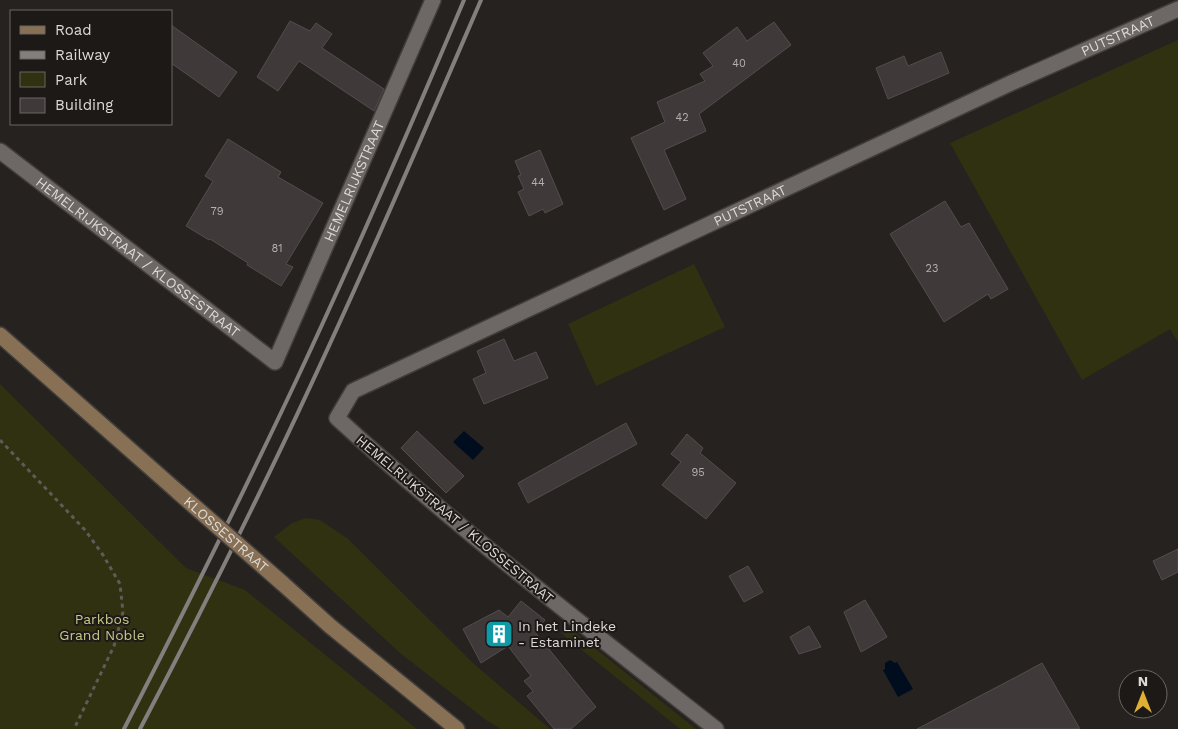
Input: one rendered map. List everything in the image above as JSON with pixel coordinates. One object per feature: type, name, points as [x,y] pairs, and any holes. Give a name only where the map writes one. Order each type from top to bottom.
[{"type":"street","name":"HEMELRIJKSTRAAT","points":[[275,362],[433,0]]},
{"type":"street","name":"PUTSTRAAT","points":[[336,418],[353,391],[1004,87],[1178,9]]},
{"type":"street","name":"HEMELRIJKSTRAAT / KLOSSESTRAAT","points":[[0,151],[275,362]]},
{"type":"street","name":"KLOSSESTRAAT","points":[[0,335],[338,632],[457,729]]},
{"type":"street","name":"HEMELRIJKSTRAAT / KLOSSESTRAAT","points":[[336,418],[384,461],[561,608],[716,729]]},
{"type":"path","points":[[0,440],[85,530],[103,555],[120,584],[123,612],[114,646],[74,729]]},
{"type":"green space","points":[[1178,40],[1178,342],[1170,329],[1082,380],[950,143]]},
{"type":"green space","points":[[694,264],[725,327],[596,386],[568,324]]},
{"type":"green space","name":"Parkbos Grand Noble","points":[[0,384],[186,568],[245,590],[417,729],[0,729]]},
{"type":"green space","points":[[306,518],[320,520],[347,538],[473,663],[550,729],[501,729],[486,720],[400,653],[274,537],[292,523]]},
{"type":"green space","points":[[565,629],[571,629],[696,729],[680,729],[561,633]]},
{"type":"water","points":[[464,431],[484,448],[473,460],[453,442]]},
{"type":"water","points":[[890,660],[895,663],[897,662],[913,689],[898,697],[883,670],[885,669],[885,663]]},
{"type":"building","points":[[290,21],[310,31],[316,23],[332,34],[322,48],[384,89],[374,111],[299,61],[278,91],[257,77]]},
{"type":"building","points":[[774,22],[791,45],[699,114],[706,131],[664,150],[686,199],[664,210],[631,138],[665,122],[657,102],[705,81],[700,74],[713,66],[703,53],[737,27],[747,41]]},
{"type":"building","points":[[172,26],[237,72],[219,97],[172,64]]},
{"type":"building","points":[[941,52],[949,73],[888,99],[876,68],[904,56],[908,66]]},
{"type":"building","points":[[228,139],[281,172],[278,177],[323,203],[286,264],[293,267],[281,286],[210,239],[186,226],[213,181],[205,176]]},
{"type":"building","points":[[540,150],[563,204],[545,213],[543,209],[529,216],[518,192],[524,189],[518,176],[521,175],[515,161]]},
{"type":"building","points":[[945,201],[961,227],[969,223],[1008,289],[991,299],[988,294],[944,322],[890,234]]},
{"type":"building","points":[[504,339],[514,361],[536,352],[548,378],[484,404],[473,379],[486,373],[477,351]]},
{"type":"building","points":[[626,423],[637,444],[528,503],[518,483]]},
{"type":"building","points":[[417,431],[464,476],[446,493],[401,448]]},
{"type":"building","points":[[687,434],[703,448],[700,453],[736,483],[706,519],[662,485],[681,462],[671,454]]},
{"type":"building","points":[[1178,549],[1178,572],[1162,580],[1153,561]]},
{"type":"building","points":[[748,566],[763,592],[744,602],[729,576]]},
{"type":"building","points":[[865,600],[887,637],[861,652],[844,612]]},
{"type":"building","points":[[521,601],[545,620],[535,632],[596,707],[571,729],[554,729],[527,696],[533,691],[524,681],[531,676],[508,646],[481,663],[463,629],[499,610],[508,617]]},
{"type":"building","points":[[809,626],[821,647],[799,654],[790,637]]},
{"type":"building","points":[[1042,663],[1080,729],[917,729],[1018,676]]},
{"type":"railway","points":[[124,729],[212,556],[296,381],[382,191],[464,0]]},
{"type":"railway","points":[[140,729],[185,643],[287,437],[400,188],[481,0]]},
{"type":"place","name":"In het Lindeke - Estaminet","points":[[499,634]]}]
